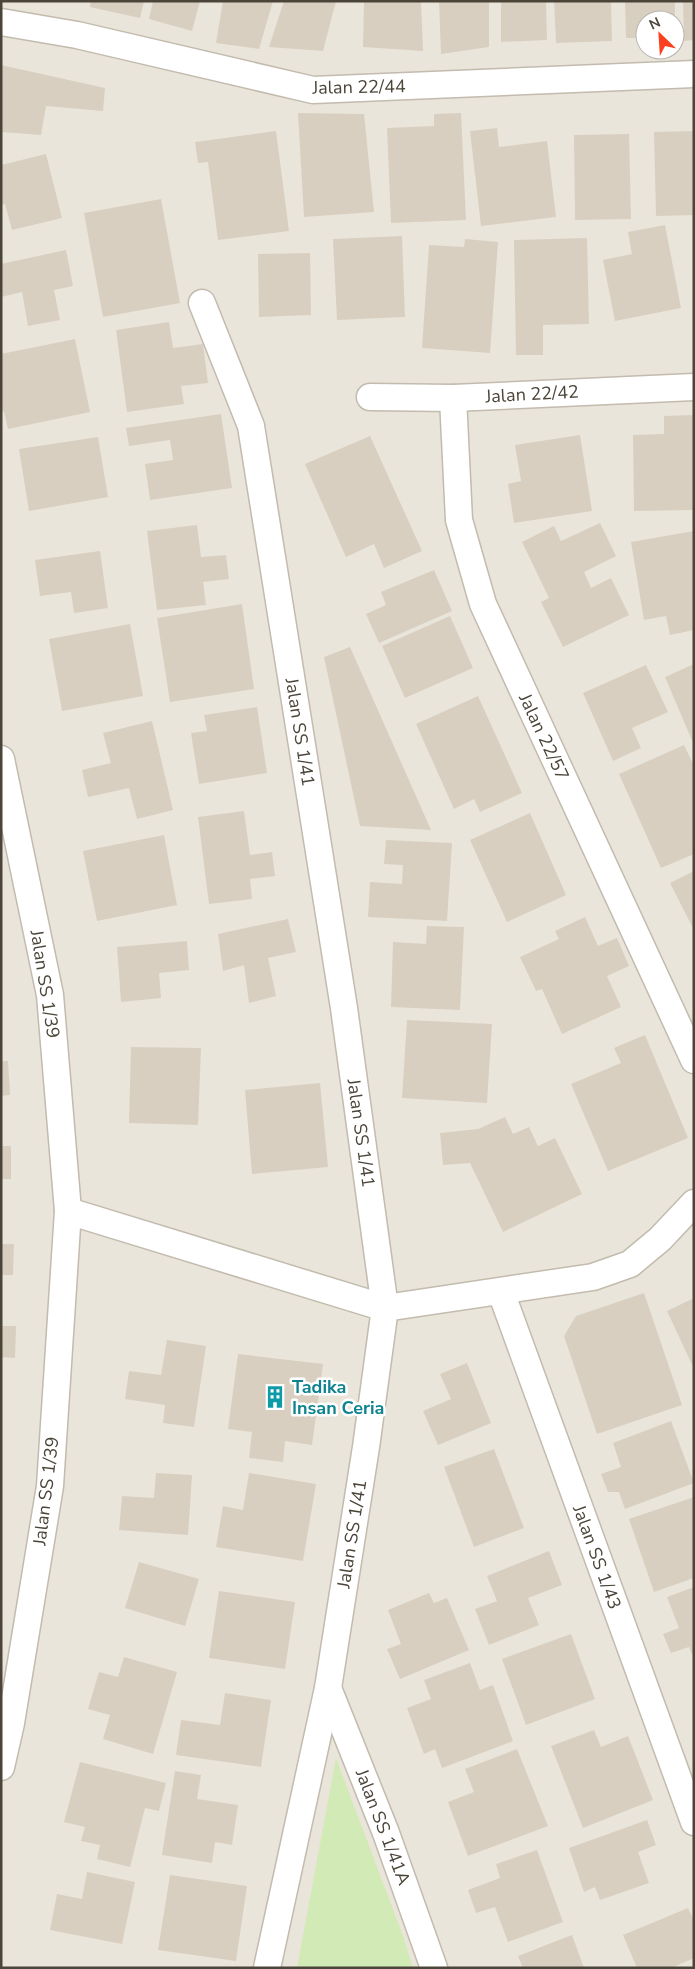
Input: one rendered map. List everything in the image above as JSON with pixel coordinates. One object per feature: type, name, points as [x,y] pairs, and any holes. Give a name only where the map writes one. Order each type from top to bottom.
[{"type":"street","name":"Jalan 22/44","points":[[1,22],[77,35],[313,90],[694,74]]},
{"type":"street","name":"Jalan SS 1/41","points":[[202,303],[251,426],[344,1008],[385,1308],[366,1447],[328,1688],[267,1968]]},
{"type":"street","name":"Jalan 22/42","points":[[370,397],[452,398],[694,387]]},
{"type":"street","name":"Jalan 22/57","points":[[452,398],[458,520],[483,604],[694,1060]]},
{"type":"street","name":"Jalan SS 1/39","points":[[1,759],[50,995],[68,1211],[50,1486],[11,1722],[1,1767]]},
{"type":"street","points":[[68,1211],[385,1308],[593,1277],[630,1264],[660,1239],[694,1203]]},
{"type":"street","name":"Jalan SS 1/43","points":[[501,1292],[694,1822]]},
{"type":"street","name":"Jalan SS 1/41A","points":[[328,1688],[386,1833],[434,1968]]},
{"type":"shaded area","points":[[1,1],[694,1],[694,1968],[1,1968]]},
{"type":"green space","points":[[336,1758],[403,1936],[413,1968],[297,1968]]},
{"type":"building","points":[[91,1],[144,1],[140,18],[90,7]]},
{"type":"building","points":[[153,1],[200,1],[192,31],[149,19]]},
{"type":"building","points":[[223,1],[273,1],[259,49],[216,43]]},
{"type":"building","points":[[284,1],[336,1],[323,51],[269,47]]},
{"type":"building","points":[[364,1],[421,1],[423,51],[363,47]]},
{"type":"building","points":[[439,1],[489,1],[489,47],[441,54]]},
{"type":"building","points":[[501,1],[546,1],[547,40],[501,42]]},
{"type":"building","points":[[554,1],[611,1],[612,41],[556,43]]},
{"type":"building","points":[[625,1],[675,1],[675,10],[635,10],[635,38],[626,38]]},
{"type":"building","points":[[683,1],[694,1],[694,40],[685,41],[685,10],[683,10]]},
{"type":"building","points":[[1,65],[105,88],[103,111],[46,106],[41,135],[1,132]]},
{"type":"building","points":[[298,113],[364,114],[374,212],[304,217]]},
{"type":"building","points":[[461,113],[466,220],[391,223],[387,128],[434,126],[434,114]]},
{"type":"building","points":[[497,128],[499,147],[547,141],[556,217],[481,226],[470,131]]},
{"type":"building","points":[[276,131],[289,231],[218,240],[208,162],[198,163],[195,142]]},
{"type":"building","points":[[694,131],[694,215],[656,216],[654,132]]},
{"type":"building","points":[[629,134],[631,219],[575,220],[574,135]]},
{"type":"building","points":[[46,154],[62,218],[12,230],[5,204],[1,205],[1,165]]},
{"type":"building","points":[[161,199],[180,303],[103,317],[84,213]]},
{"type":"building","points":[[665,225],[681,308],[615,321],[603,260],[632,254],[628,232]]},
{"type":"building","points":[[402,236],[405,317],[337,320],[333,239]]},
{"type":"building","points":[[587,238],[589,324],[543,325],[543,355],[516,355],[514,240]]},
{"type":"building","points":[[465,239],[498,242],[490,353],[422,348],[429,245],[464,247]]},
{"type":"building","points":[[66,250],[73,286],[54,290],[60,320],[28,326],[22,292],[1,297],[1,264]]},
{"type":"building","points":[[310,253],[311,315],[259,317],[258,254]]},
{"type":"building","points":[[169,322],[173,348],[203,344],[208,383],[181,386],[184,404],[127,412],[116,330]]},
{"type":"building","points":[[75,339],[90,412],[8,429],[4,411],[1,412],[1,354]]},
{"type":"building","points":[[221,414],[232,488],[150,500],[145,464],[173,460],[170,440],[129,446],[126,428]]},
{"type":"building","points":[[694,415],[694,510],[634,511],[633,435],[664,434],[664,416]]},
{"type":"building","points":[[580,435],[592,511],[514,523],[508,484],[521,481],[515,445]]},
{"type":"building","points":[[370,436],[422,551],[384,568],[374,544],[346,557],[305,464]]},
{"type":"building","points":[[98,437],[108,497],[29,511],[19,449]]},
{"type":"building","points":[[600,523],[616,556],[584,572],[591,588],[611,578],[629,615],[563,647],[541,602],[549,598],[522,542],[554,526],[561,541]]},
{"type":"building","points":[[197,525],[201,557],[226,555],[229,579],[203,582],[206,605],[157,610],[147,531]]},
{"type":"building","points":[[694,531],[694,630],[670,635],[666,616],[644,620],[631,542]]},
{"type":"building","points":[[100,551],[108,608],[74,613],[71,592],[40,596],[35,560]]},
{"type":"building","points":[[434,570],[452,611],[379,643],[366,614],[386,605],[381,592]]},
{"type":"building","points":[[242,604],[254,689],[170,702],[157,618]]},
{"type":"building","points":[[450,616],[473,668],[405,698],[382,646]]},
{"type":"building","points":[[130,624],[143,696],[62,711],[49,639]]},
{"type":"building","points":[[350,647],[431,830],[360,826],[324,657]]},
{"type":"building","points":[[694,664],[694,745],[665,677]]},
{"type":"building","points":[[646,665],[668,712],[632,728],[641,748],[613,761],[583,693]]},
{"type":"building","points":[[478,696],[522,793],[480,812],[474,799],[454,809],[416,724]]},
{"type":"building","points":[[257,707],[267,773],[199,784],[191,733],[207,731],[204,715]]},
{"type":"building","points":[[152,721],[173,810],[137,819],[129,788],[88,797],[82,770],[111,763],[103,733]]},
{"type":"building","points":[[684,745],[694,766],[694,854],[661,868],[619,774]]},
{"type":"building","points":[[244,811],[250,855],[272,852],[275,876],[250,879],[252,899],[209,904],[198,817]]},
{"type":"building","points":[[530,813],[566,895],[507,922],[470,840]]},
{"type":"building","points":[[164,835],[177,905],[97,921],[83,851]]},
{"type":"building","points":[[386,840],[452,843],[447,921],[368,917],[370,882],[402,884],[403,865],[384,864]]},
{"type":"building","points":[[694,871],[694,930],[670,883]]},
{"type":"building","points":[[585,917],[598,946],[617,938],[629,966],[607,976],[621,1007],[562,1034],[542,989],[536,991],[520,957],[559,939],[555,931]]},
{"type":"building","points":[[288,919],[296,952],[268,958],[276,996],[249,1003],[244,965],[223,971],[218,934]]},
{"type":"building","points":[[427,926],[464,927],[460,1010],[391,1007],[393,942],[426,944]]},
{"type":"building","points":[[187,941],[189,970],[159,973],[161,998],[121,1002],[117,947]]},
{"type":"building","points":[[407,1020],[492,1024],[487,1103],[402,1098]]},
{"type":"building","points":[[645,1035],[688,1138],[608,1171],[571,1084],[621,1063],[614,1048]]},
{"type":"building","points":[[131,1047],[201,1048],[198,1125],[129,1123]]},
{"type":"building","points":[[1,1061],[8,1061],[10,1095],[1,1096]]},
{"type":"building","points":[[320,1083],[328,1167],[252,1174],[245,1090]]},
{"type":"building","points":[[505,1117],[513,1134],[529,1127],[538,1146],[555,1138],[582,1194],[503,1232],[470,1163],[443,1165],[440,1133],[478,1129]]},
{"type":"building","points":[[1,1146],[11,1146],[11,1179],[1,1179]]},
{"type":"building","points":[[1,1244],[14,1244],[13,1275],[1,1275]]},
{"type":"building","points":[[644,1293],[682,1405],[597,1434],[564,1336],[576,1316]]},
{"type":"building","points":[[694,1298],[694,1369],[667,1311]]},
{"type":"building","points":[[1,1326],[16,1326],[15,1358],[1,1357]]},
{"type":"building","points":[[167,1340],[206,1346],[194,1427],[163,1423],[165,1405],[125,1399],[129,1371],[161,1375]]},
{"type":"building","name":"Tadika Insan Ceria","points":[[238,1354],[323,1364],[312,1445],[285,1441],[283,1462],[249,1458],[252,1432],[228,1429]]},
{"type":"building","points":[[467,1363],[491,1423],[438,1445],[423,1411],[451,1399],[440,1374]]},
{"type":"building","points":[[671,1421],[694,1483],[625,1509],[619,1492],[608,1492],[601,1474],[621,1467],[613,1443]]},
{"type":"building","points":[[494,1449],[524,1528],[474,1547],[444,1467]]},
{"type":"building","points":[[156,1473],[192,1475],[188,1535],[119,1530],[122,1496],[154,1498]]},
{"type":"building","points":[[249,1473],[316,1484],[303,1561],[216,1547],[223,1506],[243,1510]]},
{"type":"building","points":[[694,1497],[694,1578],[654,1592],[629,1519]]},
{"type":"building","points":[[549,1551],[562,1585],[528,1598],[539,1625],[489,1645],[475,1609],[497,1601],[487,1576]]},
{"type":"building","points":[[139,1562],[199,1579],[185,1626],[125,1608]]},
{"type":"building","points":[[694,1587],[694,1659],[689,1647],[671,1653],[663,1634],[679,1628],[667,1597]]},
{"type":"building","points":[[219,1591],[295,1602],[285,1669],[209,1658]]},
{"type":"building","points":[[429,1593],[434,1603],[447,1598],[469,1650],[400,1679],[387,1649],[401,1644],[388,1610]]},
{"type":"building","points":[[571,1634],[595,1699],[526,1725],[502,1659]]},
{"type":"building","points":[[124,1657],[177,1672],[153,1754],[103,1739],[110,1715],[88,1709],[99,1672],[118,1677]]},
{"type":"building","points":[[470,1663],[480,1690],[493,1685],[513,1741],[442,1768],[435,1749],[424,1754],[407,1708],[431,1699],[424,1680]]},
{"type":"building","points":[[225,1693],[271,1700],[261,1767],[176,1755],[181,1720],[220,1725]]},
{"type":"building","points":[[594,1730],[601,1747],[628,1736],[653,1800],[583,1828],[551,1746]]},
{"type":"building","points":[[517,1749],[548,1826],[468,1856],[448,1802],[474,1792],[465,1769]]},
{"type":"building","points":[[80,1762],[166,1783],[159,1811],[145,1808],[130,1867],[97,1859],[100,1845],[81,1841],[85,1827],[64,1822]]},
{"type":"building","points":[[175,1771],[201,1775],[197,1799],[238,1805],[232,1845],[215,1842],[212,1863],[162,1855]]},
{"type":"building","points":[[647,1820],[656,1845],[638,1852],[649,1883],[600,1900],[595,1887],[584,1892],[569,1848]]},
{"type":"building","points":[[537,1850],[563,1922],[508,1942],[495,1907],[476,1913],[468,1890],[500,1878],[496,1864]]},
{"type":"building","points":[[87,1872],[135,1882],[122,1944],[50,1930],[57,1894],[82,1899]]},
{"type":"building","points":[[170,1875],[247,1886],[236,1961],[158,1950]]},
{"type":"building","points":[[688,1908],[694,1921],[694,1958],[671,1968],[637,1968],[623,1935]]},
{"type":"building","points":[[572,1935],[584,1968],[523,1968],[518,1956]]},
{"type":"place","name":"Tadika Insan Ceria","points":[[275,1397]]}]
